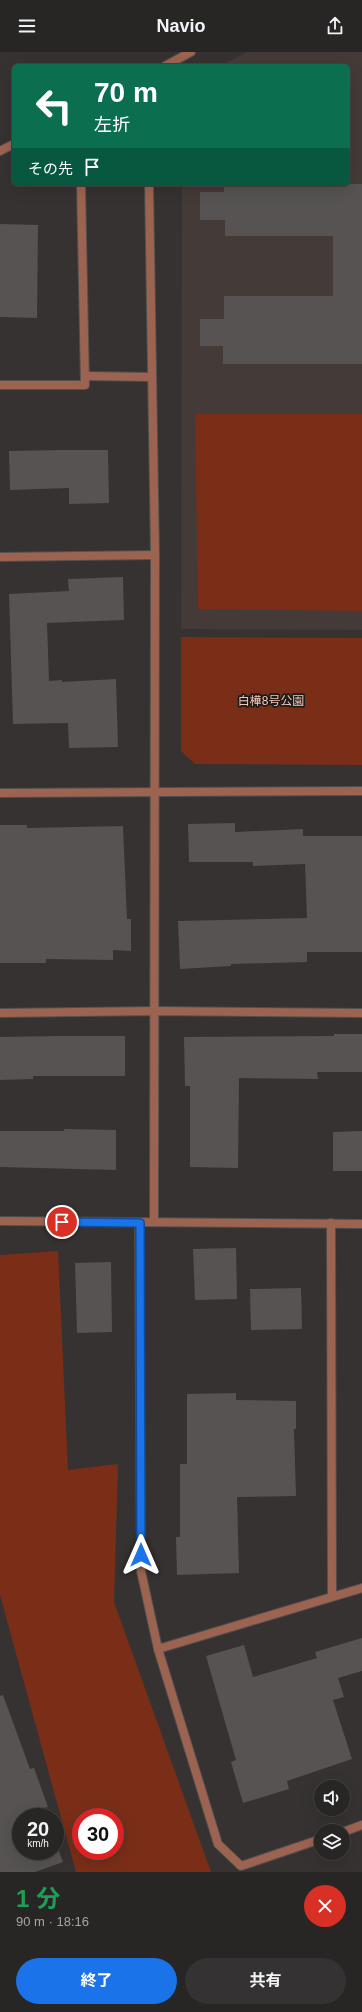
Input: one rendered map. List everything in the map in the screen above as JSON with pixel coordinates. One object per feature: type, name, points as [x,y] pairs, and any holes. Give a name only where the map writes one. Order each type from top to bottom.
[{"type":"street","points":[[169,64],[191,52]]},
{"type":"street","points":[[0,151],[12,145]]},
{"type":"street","points":[[0,385],[85,385],[81,186]]},
{"type":"street","points":[[149,186],[155,555],[154,1222]]},
{"type":"street","points":[[85,376],[152,376]]},
{"type":"street","points":[[0,557],[155,555]]},
{"type":"street","points":[[0,793],[362,791]]},
{"type":"street","points":[[0,1013],[155,1011],[362,1013]]},
{"type":"street","points":[[0,1221],[362,1224]]},
{"type":"street","points":[[140,1223],[141,1571],[158,1649],[218,1844],[241,1866],[314,1841]]},
{"type":"street","points":[[331,1223],[332,1596]]},
{"type":"street","points":[[158,1649],[362,1588]]},
{"type":"street","points":[[350,1829],[362,1825]]},
{"type":"shaded area","points":[[247,52],[362,52],[362,630],[181,629],[182,186],[350,186],[350,64],[224,64]]},
{"type":"green space","points":[[195,414],[362,414],[362,611],[198,609]]},
{"type":"green space","name":"白樺8号公園","points":[[181,637],[362,638],[362,765],[195,764],[181,751]]},
{"type":"green space","points":[[58,1251],[68,1470],[118,1464],[114,1602],[211,1872],[76,1872],[73,1860],[124,1860],[124,1808],[72,1808],[72,1857],[64,1828],[64,1808],[58,1808],[0,1595],[0,1255]]},
{"type":"building","points":[[350,184],[362,184],[362,364],[223,364],[223,346],[200,346],[200,319],[224,319],[224,296],[333,296],[333,236],[225,236],[225,220],[200,220],[200,192],[224,192],[224,186],[350,186]]},
{"type":"building","points":[[0,224],[38,225],[37,318],[0,317]]},
{"type":"building","points":[[108,450],[109,503],[69,504],[69,488],[10,490],[9,451]]},
{"type":"building","points":[[123,577],[124,620],[47,623],[49,681],[62,680],[62,682],[116,679],[118,747],[69,748],[68,723],[13,724],[9,594],[69,591],[68,579]]},
{"type":"building","points":[[235,823],[235,832],[303,829],[303,836],[362,836],[362,952],[307,952],[307,962],[231,964],[231,966],[180,969],[178,921],[307,918],[305,864],[253,866],[253,862],[189,862],[188,824]]},
{"type":"building","points":[[0,825],[27,825],[27,828],[123,826],[127,919],[131,919],[131,951],[113,950],[113,960],[46,959],[46,963],[0,963]]},
{"type":"building","points":[[334,1034],[362,1034],[362,1072],[317,1072],[318,1079],[239,1078],[238,1168],[190,1167],[190,1086],[185,1086],[184,1037],[334,1036]]},
{"type":"building","points":[[125,1036],[125,1076],[33,1076],[33,1079],[0,1080],[0,1037]]},
{"type":"building","points":[[64,1129],[116,1130],[116,1170],[0,1167],[0,1131],[64,1131]]},
{"type":"building","points":[[362,1131],[362,1171],[333,1171],[333,1132]]},
{"type":"building","points":[[236,1248],[237,1299],[195,1300],[193,1249]]},
{"type":"building","points":[[111,1262],[112,1332],[77,1333],[75,1263]]},
{"type":"building","points":[[301,1288],[302,1329],[251,1330],[250,1289]]},
{"type":"building","points":[[236,1393],[236,1400],[296,1401],[296,1429],[294,1429],[296,1496],[237,1497],[239,1573],[177,1575],[176,1537],[180,1537],[180,1464],[187,1464],[187,1394]]},
{"type":"building","points":[[362,1638],[362,1671],[338,1678],[344,1697],[333,1700],[352,1759],[287,1781],[289,1789],[243,1803],[231,1762],[236,1760],[206,1656],[244,1645],[253,1677],[317,1658],[315,1652]]},
{"type":"building","points":[[3,1695],[30,1769],[34,1768],[48,1807],[12,1808],[12,1860],[62,1860],[63,1862],[35,1872],[0,1872],[0,1696]]},
{"type":"route","points":[[62,1222],[140,1223],[141,1555]]}]
